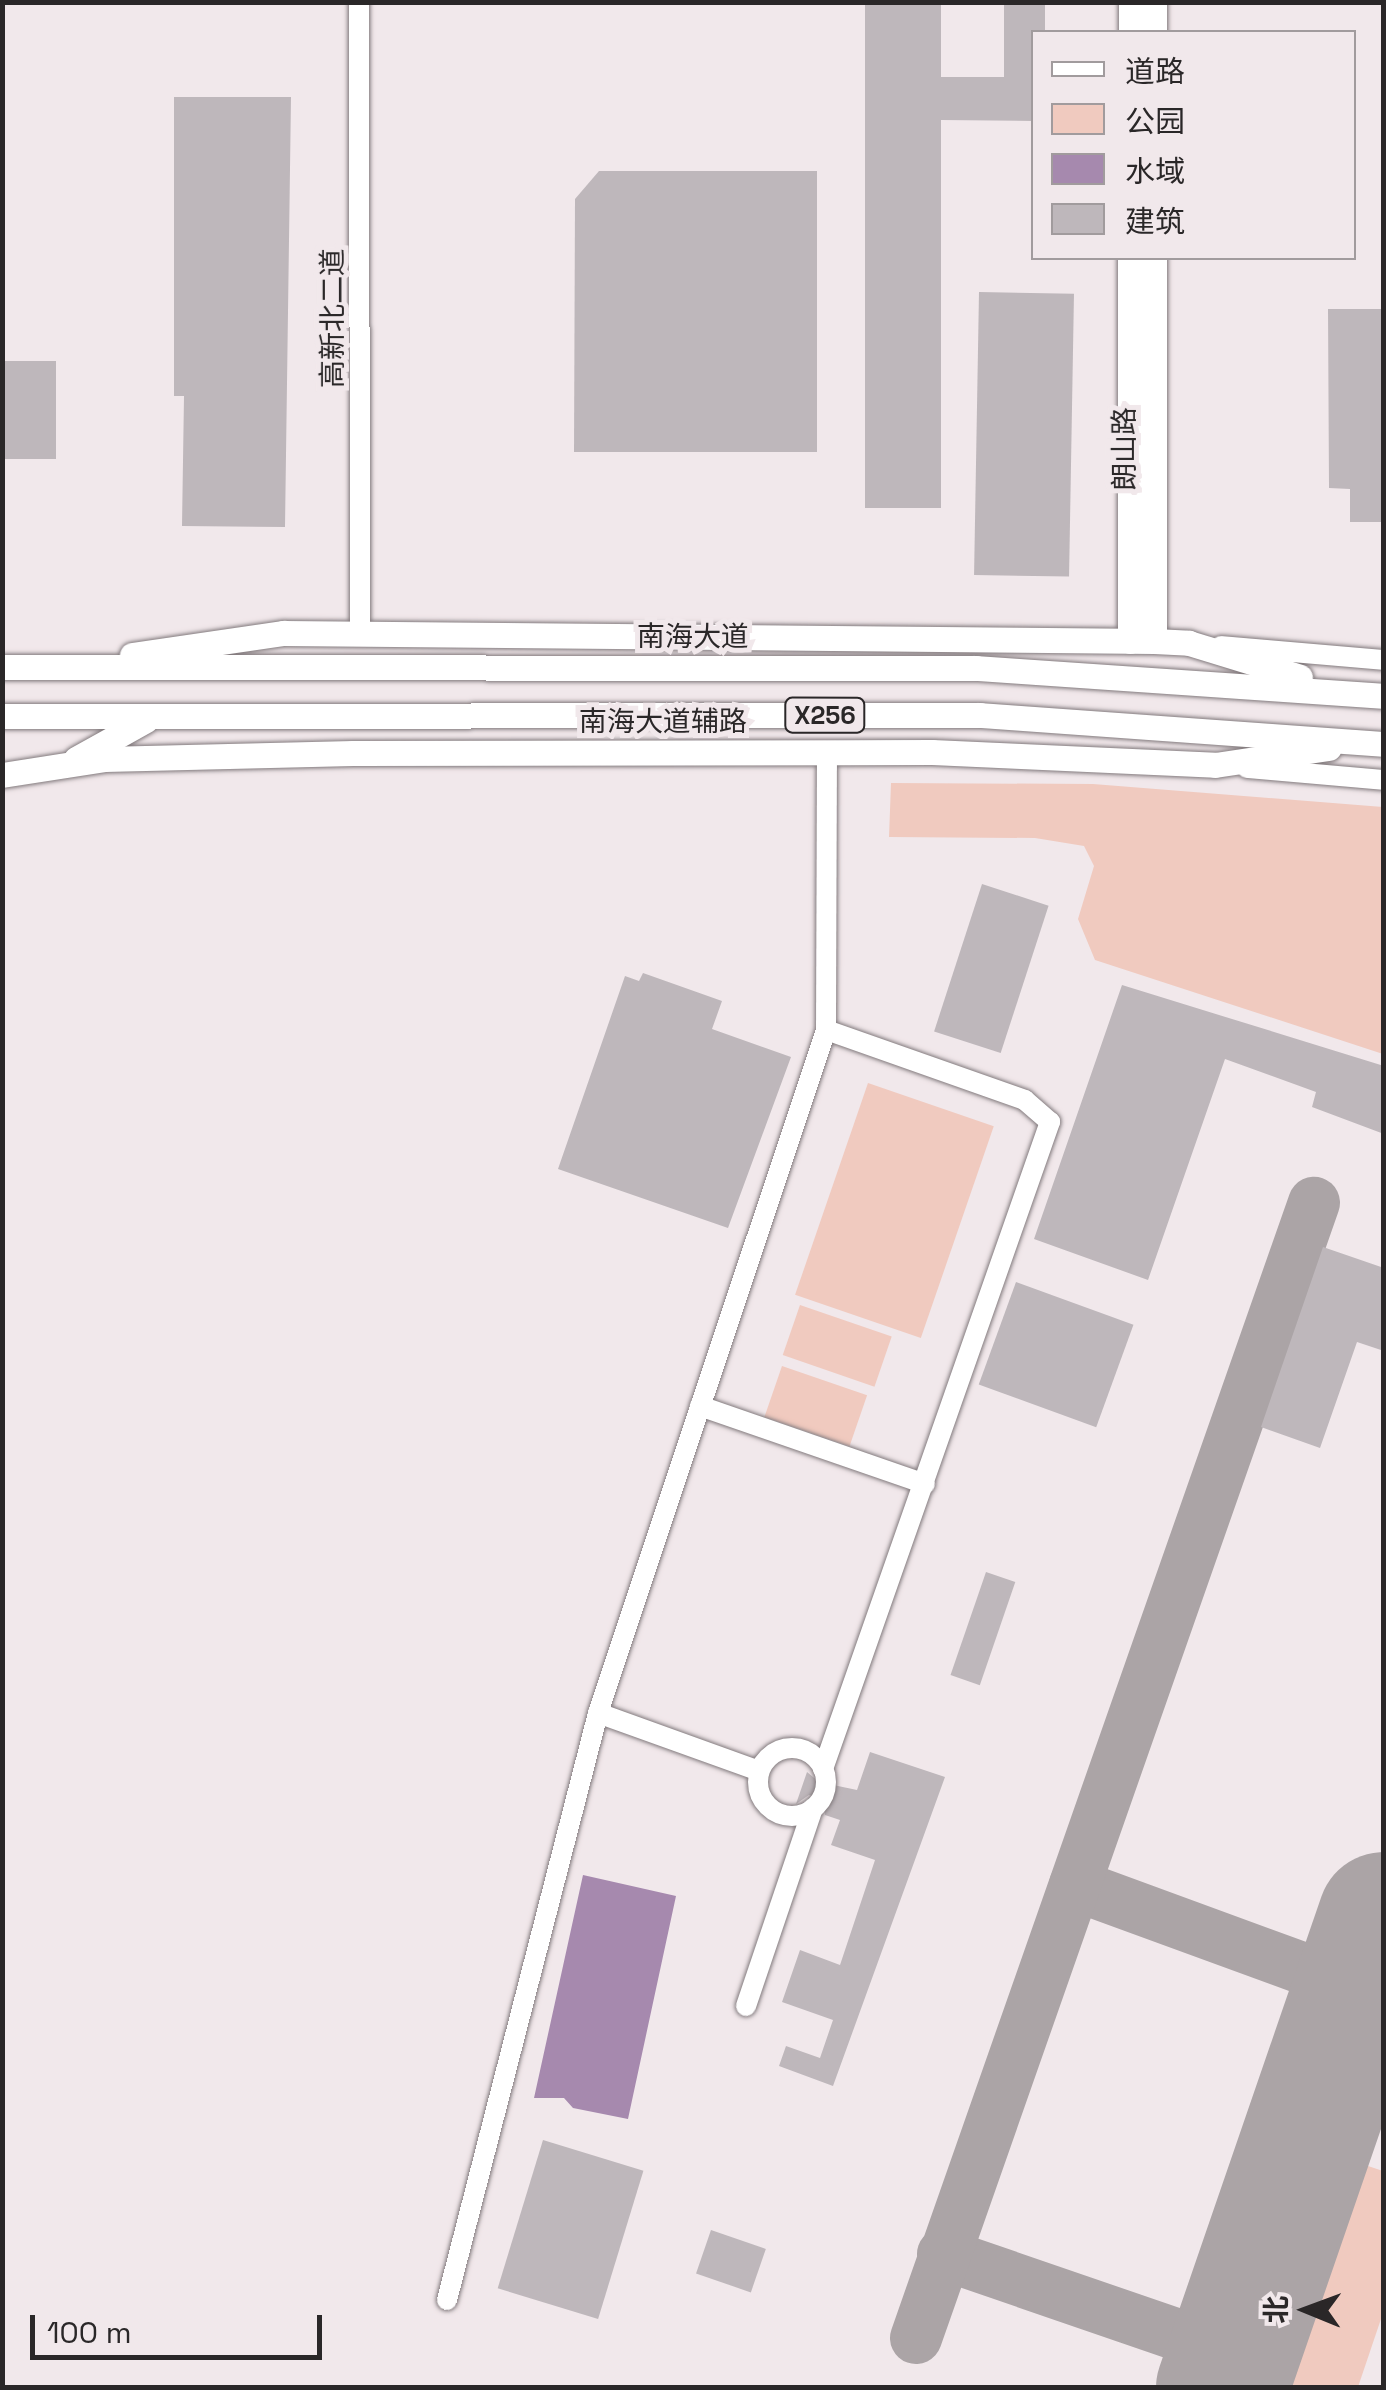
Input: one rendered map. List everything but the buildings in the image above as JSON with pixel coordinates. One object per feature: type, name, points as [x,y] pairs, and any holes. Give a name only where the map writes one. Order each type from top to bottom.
[{"type":"main road","points":[[1130,2],[1130,30]]},
{"type":"main road","points":[[1154,2],[1154,30]]},
{"type":"main road","name":"朗山路","points":[[1130,260],[1142,641]]},
{"type":"main road","name":"朗山路","points":[[1142,641],[1154,260]]},
{"type":"main road","points":[[43,667],[242,636],[883,636],[1189,643],[1348,692]]},
{"type":"main road","points":[[795,665],[883,636]]},
{"type":"main road","name":"南海大道","points":[[2,666],[795,665],[1056,671],[1384,696]]},
{"type":"main road","points":[[280,715],[437,752]]},
{"type":"main road","name":"X256","points":[[2,716],[980,715],[1376,744]]},
{"type":"main road","points":[[72,762],[155,716]]},
{"type":"main road","points":[[1215,765],[1376,744]]},
{"type":"main road","name":"南海大道辅路","points":[[2,775],[72,762],[437,752],[826,751],[1215,765]]},
{"type":"street","name":"高新北二道","points":[[359,2],[360,634]]},
{"type":"street","points":[[1189,643],[1384,660]]},
{"type":"street","points":[[447,2300],[598,1713],[826,1030],[826,751]]},
{"type":"street","name":"南海大道辅路","points":[[1215,765],[1384,780]]},
{"type":"street","points":[[746,2006],[813,1808],[824,1790],[824,1769],[1050,1122],[1025,1100],[826,1030]]},
{"type":"street","points":[[700,1406],[925,1484]]},
{"type":"street","points":[[598,1713],[759,1771]]},
{"type":"street","points":[[813,1808],[793,1816],[772,1810],[760,1793],[759,1771],[771,1754],[791,1748],[810,1753],[824,1769]]},
{"type":"green space","points":[[891,783],[1093,784],[1383,807],[1383,1054],[1095,960],[1078,919],[1094,866],[1084,846],[1035,838],[889,837]]},
{"type":"green space","points":[[868,1083],[994,1126],[921,1338],[795,1295]]},
{"type":"green space","points":[[800,1305],[892,1337],[874,1387],[783,1355]]},
{"type":"green space","points":[[782,1366],[867,1395],[850,1446],[764,1417]]},
{"type":"green space","points":[[1335,2155],[1383,2171],[1383,2313],[1358,2387],[1255,2387]]},
{"type":"water","points":[[583,1875],[676,1896],[628,2119],[573,2108],[564,2098],[534,2098]]},
{"type":"taxiway","points":[[916,2338],[1314,1203]]},
{"type":"taxiway","points":[[1075,1885],[1359,1989]]},
{"type":"taxiway","points":[[943,2254],[1233,2354]]},
{"type":"runway","points":[[1222,2388],[1384,1918]]}]
